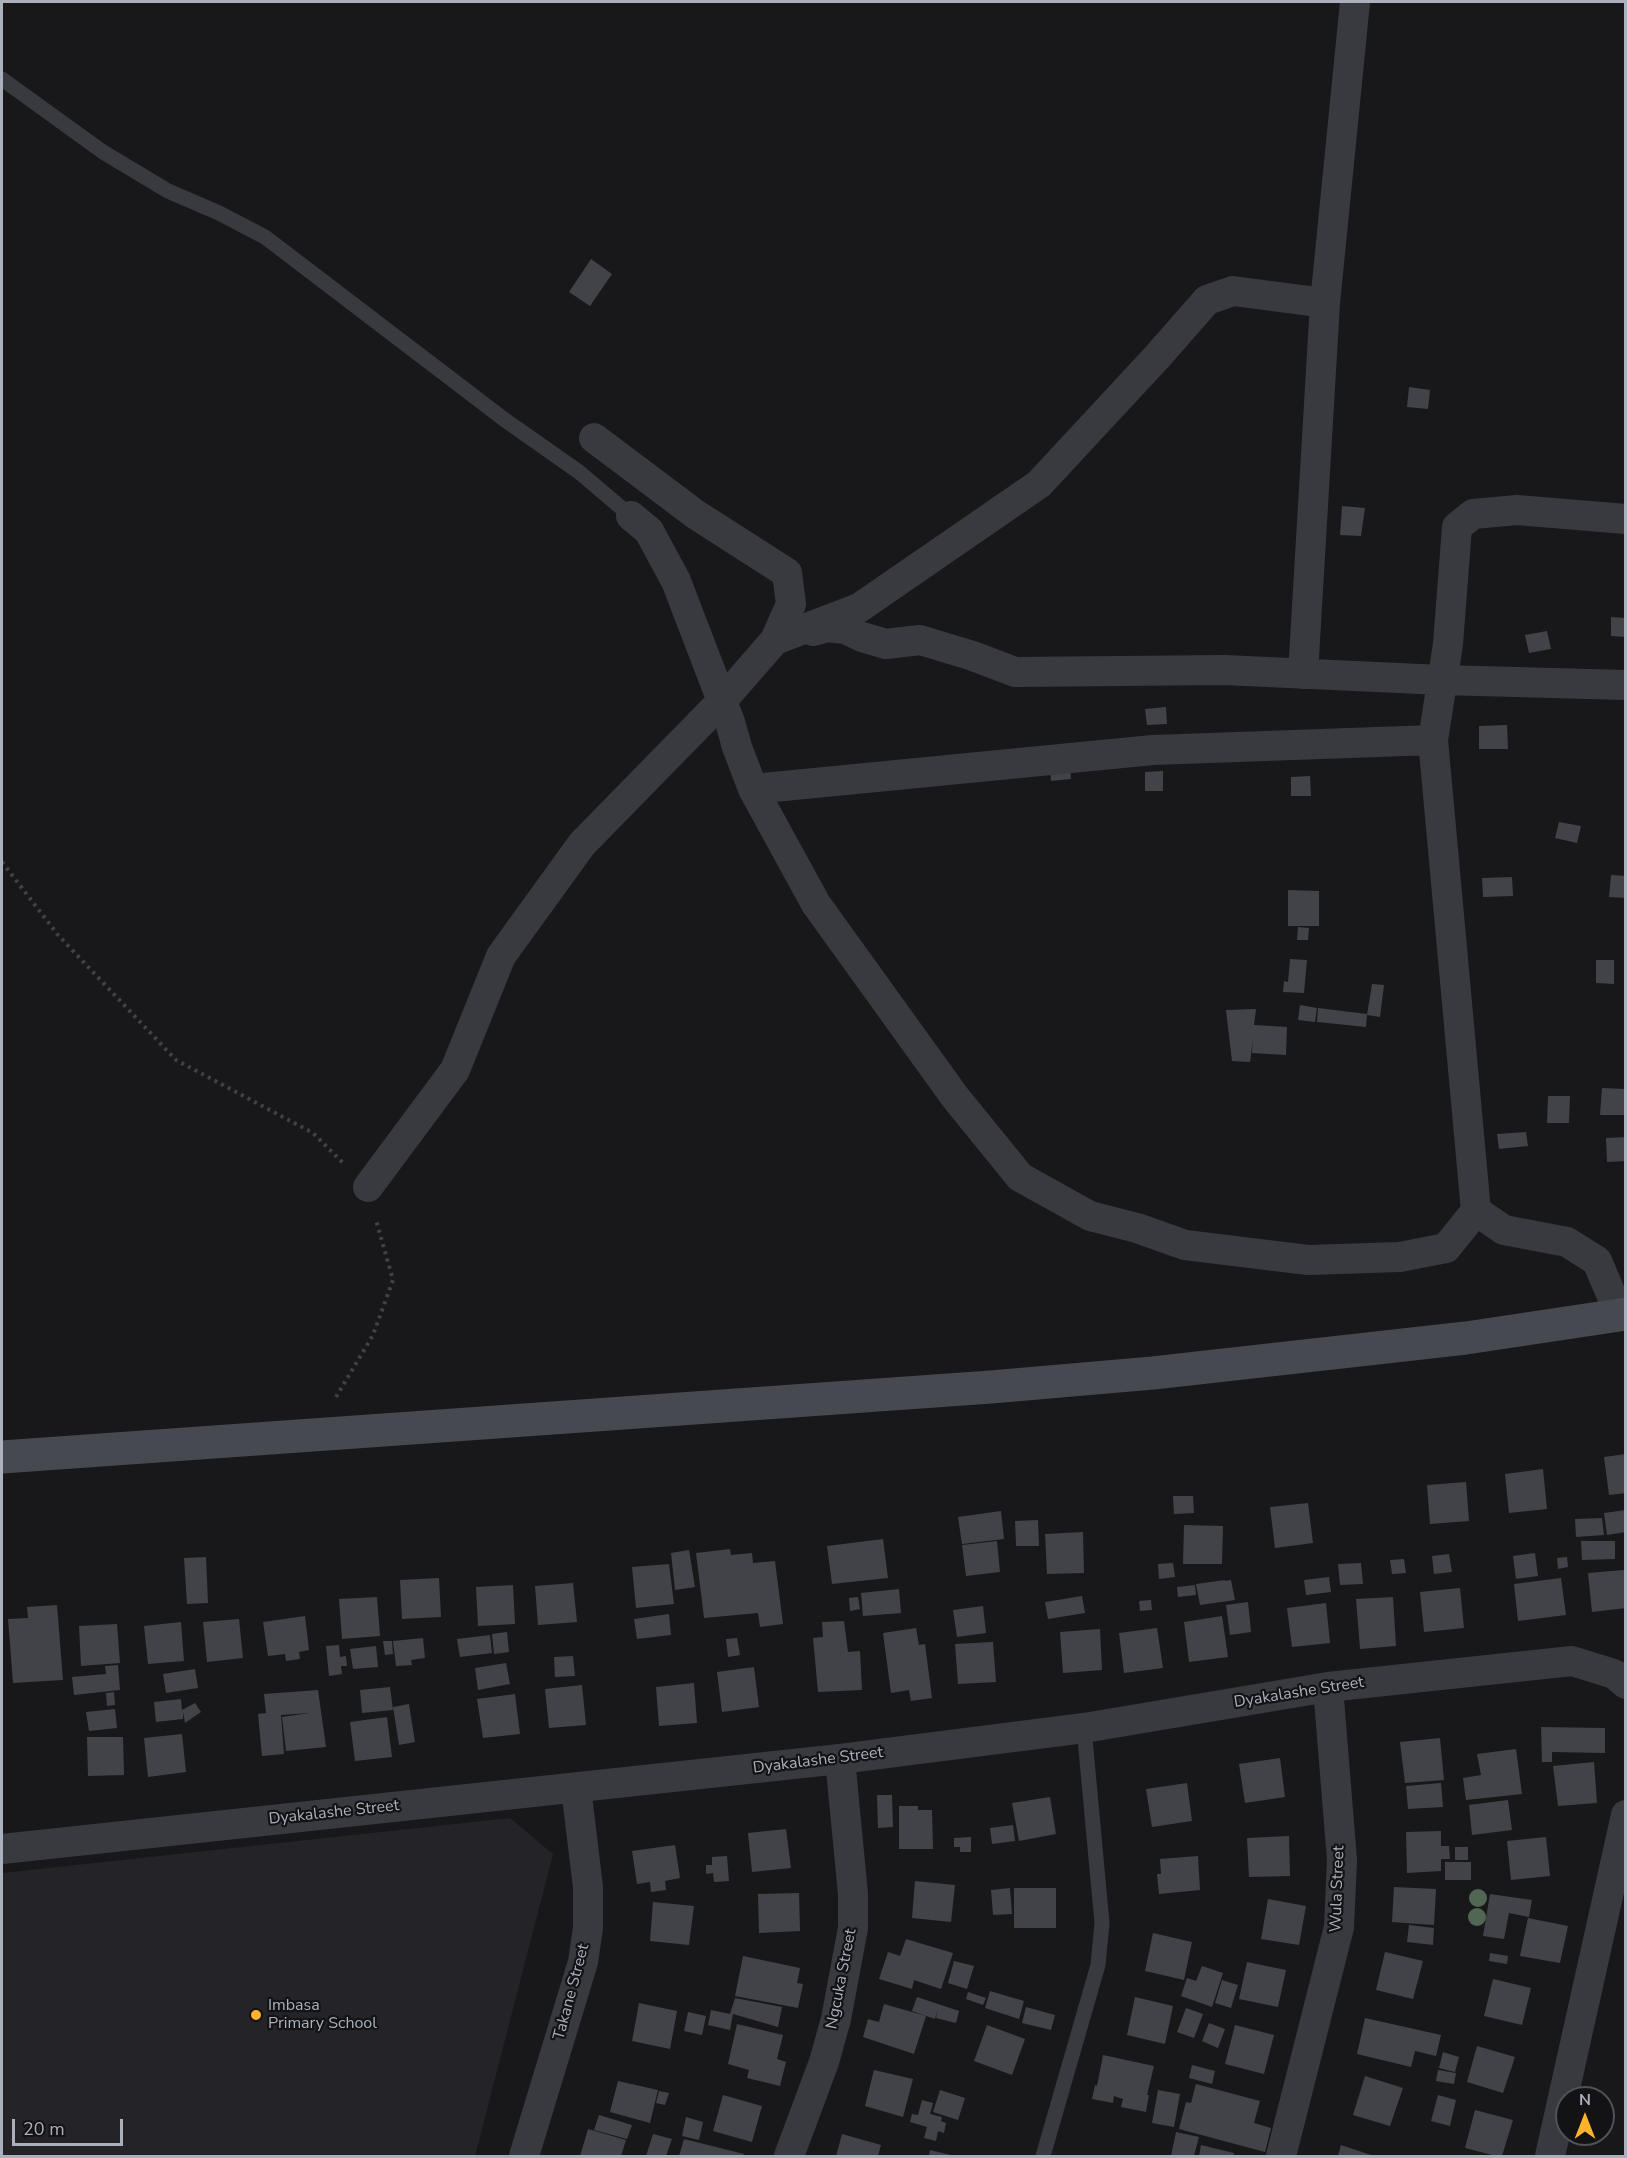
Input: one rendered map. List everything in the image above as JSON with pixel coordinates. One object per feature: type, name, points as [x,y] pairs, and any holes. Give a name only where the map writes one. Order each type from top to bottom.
[{"type":"main road","points":[[2,1457],[991,1388],[1153,1373],[1466,1338],[1623,1314]]},
{"type":"street","points":[[1303,674],[1324,303],[1355,2]]},
{"type":"street","points":[[775,640],[859,608],[1039,484],[1150,366],[1207,300],[1233,291],[1324,303]]},
{"type":"street","points":[[368,1187],[455,1070],[501,956],[582,844],[721,702],[775,640],[791,604],[787,573],[695,514],[594,438]]},
{"type":"street","points":[[631,516],[649,531],[676,581],[753,789],[816,903],[955,1097],[1020,1177],[1090,1216],[1137,1228],[1185,1245],[1308,1260],[1400,1257],[1446,1248],[1476,1211],[1433,740],[1448,644],[1457,527],[1473,514],[1517,510],[1626,519]]},
{"type":"street","points":[[775,640],[828,627],[845,629],[886,644],[920,640],[1015,672],[1224,670],[1442,680],[1626,685]]},
{"type":"street","points":[[753,789],[1153,750],[1433,740]]},
{"type":"street","points":[[1476,1211],[1504,1230],[1567,1242],[1597,1261],[1623,1314]]},
{"type":"street","name":"Dyakalashe Street","points":[[2,1849],[840,1759],[1084,1728],[1328,1687],[1572,1661],[1614,1674],[1626,1684]]},
{"type":"street","name":"Wula Street","points":[[1281,2157],[1339,1927],[1342,1860],[1328,1687]]},
{"type":"street","name":"Ngcuka Street","points":[[789,2157],[824,2062],[854,1928],[854,1894],[840,1759]]},
{"type":"street","name":"Takane Street","points":[[524,2157],[583,1962],[588,1928],[588,1887],[576,1788]]},
{"type":"street","points":[[1550,2157],[1626,1815]]},
{"type":"lane","points":[[2,79],[103,152],[168,191],[219,213],[265,237],[505,420],[579,472],[631,516]]},
{"type":"lane","points":[[1043,2157],[1098,1965],[1102,1923],[1084,1728]]},
{"type":"path","points":[[2,862],[58,935],[176,1060],[313,1133],[368,1187],[393,1280],[373,1335],[333,1403]]},
{"type":"shaded area","name":"Imbasa Primary School","points":[[510,1818],[553,1854],[475,2156],[2,2156],[2,1873]]},
{"type":"building","points":[[591,259],[612,274],[590,306],[569,292]]},
{"type":"building","points":[[1409,387],[1430,390],[1428,409],[1407,407]]},
{"type":"building","points":[[1342,506],[1365,508],[1361,536],[1340,535]]},
{"type":"building","points":[[1611,617],[1626,618],[1626,637],[1611,636]]},
{"type":"building","points":[[1547,631],[1551,649],[1529,653],[1525,635]]},
{"type":"building","points":[[1166,707],[1167,724],[1147,725],[1145,709]]},
{"type":"building","points":[[1507,725],[1508,749],[1479,749],[1479,726]]},
{"type":"building","points":[[1070,761],[1071,779],[1051,781],[1050,762]]},
{"type":"building","points":[[1163,771],[1163,791],[1145,791],[1145,772]]},
{"type":"building","points":[[1310,776],[1311,796],[1291,796],[1291,777]]},
{"type":"building","points":[[1559,822],[1581,826],[1577,843],[1555,838]]},
{"type":"building","points":[[1611,875],[1626,876],[1626,898],[1609,897]]},
{"type":"building","points":[[1512,877],[1513,896],[1483,897],[1482,878]]},
{"type":"building","points":[[1288,890],[1319,891],[1319,926],[1288,926]]},
{"type":"building","points":[[1298,927],[1309,928],[1308,940],[1297,940]]},
{"type":"building","points":[[1290,959],[1307,960],[1304,993],[1283,992],[1284,981],[1288,982]]},
{"type":"building","points":[[1596,960],[1614,960],[1614,984],[1596,983]]},
{"type":"building","points":[[1372,984],[1384,985],[1380,1017],[1367,1015]]},
{"type":"building","points":[[1300,1005],[1317,1008],[1315,1022],[1298,1020]]},
{"type":"building","points":[[1318,1008],[1367,1014],[1366,1027],[1317,1022]]},
{"type":"building","points":[[1256,1009],[1254,1025],[1287,1027],[1286,1055],[1252,1053],[1253,1040],[1250,1062],[1232,1061],[1226,1010]]},
{"type":"building","points":[[1602,1088],[1625,1089],[1624,1115],[1600,1115]]},
{"type":"building","points":[[1548,1096],[1570,1096],[1569,1123],[1547,1123]]},
{"type":"building","points":[[1526,1132],[1528,1146],[1499,1149],[1497,1134]]},
{"type":"building","points":[[1626,1137],[1626,1161],[1607,1162],[1606,1138]]},
{"type":"building","points":[[1626,1454],[1626,1493],[1609,1495],[1604,1457]]},
{"type":"building","points":[[1543,1469],[1547,1509],[1509,1513],[1505,1474]]},
{"type":"building","points":[[1466,1482],[1469,1521],[1430,1524],[1427,1485]]},
{"type":"building","points":[[1173,1496],[1193,1496],[1194,1513],[1174,1514]]},
{"type":"building","points":[[1308,1503],[1313,1543],[1275,1548],[1270,1507]]},
{"type":"building","points":[[1626,1510],[1626,1532],[1607,1535],[1604,1513]]},
{"type":"building","points":[[1001,1511],[1004,1539],[962,1544],[958,1517]]},
{"type":"building","points":[[1602,1518],[1604,1535],[1576,1537],[1575,1519]]},
{"type":"building","points":[[1038,1520],[1039,1546],[1016,1546],[1015,1521]]},
{"type":"building","points":[[1184,1525],[1223,1526],[1222,1564],[1183,1564]]},
{"type":"building","points":[[1083,1532],[1084,1573],[1047,1574],[1045,1534]]},
{"type":"building","points":[[883,1539],[888,1578],[832,1584],[827,1546]]},
{"type":"building","points":[[997,1541],[1000,1572],[966,1576],[962,1545]]},
{"type":"building","points":[[1581,1541],[1615,1541],[1615,1559],[1582,1560]]},
{"type":"building","points":[[730,1549],[731,1555],[752,1553],[753,1563],[775,1561],[783,1624],[760,1627],[758,1613],[704,1618],[696,1553]]},
{"type":"building","points":[[689,1550],[695,1587],[675,1590],[671,1553]]},
{"type":"building","points":[[1535,1553],[1538,1576],[1516,1579],[1513,1556]]},
{"type":"building","points":[[1449,1554],[1452,1572],[1434,1574],[1432,1556]]},
{"type":"building","points":[[206,1557],[208,1603],[187,1604],[184,1558]]},
{"type":"building","points":[[1567,1557],[1568,1567],[1558,1569],[1557,1558]]},
{"type":"building","points":[[1404,1559],[1406,1573],[1392,1574],[1390,1560]]},
{"type":"building","points":[[1173,1563],[1175,1577],[1159,1579],[1158,1564]]},
{"type":"building","points":[[1361,1563],[1363,1584],[1340,1585],[1338,1564]]},
{"type":"building","points":[[669,1564],[674,1604],[636,1608],[632,1567]]},
{"type":"building","points":[[1624,1570],[1626,1608],[1592,1612],[1588,1573]]},
{"type":"building","points":[[1329,1577],[1331,1592],[1306,1595],[1304,1580]]},
{"type":"building","points":[[439,1578],[441,1617],[402,1619],[400,1580]]},
{"type":"building","points":[[1561,1578],[1566,1615],[1518,1621],[1514,1584]]},
{"type":"building","points":[[1231,1580],[1235,1600],[1200,1605],[1196,1584]]},
{"type":"building","points":[[573,1583],[577,1622],[538,1625],[535,1586]]},
{"type":"building","points":[[513,1585],[515,1624],[478,1626],[476,1587]]},
{"type":"building","points":[[1195,1585],[1196,1595],[1178,1597],[1177,1587]]},
{"type":"building","points":[[1460,1588],[1464,1628],[1424,1632],[1420,1592]]},
{"type":"building","points":[[899,1589],[901,1613],[863,1616],[861,1593]]},
{"type":"building","points":[[1082,1596],[1085,1613],[1048,1619],[1045,1602]]},
{"type":"building","points":[[377,1597],[380,1636],[342,1639],[339,1599]]},
{"type":"building","points":[[858,1597],[860,1609],[850,1611],[849,1598]]},
{"type":"building","points":[[1393,1597],[1396,1646],[1360,1649],[1356,1599]]},
{"type":"building","points":[[1151,1600],[1152,1610],[1140,1611],[1139,1601]]},
{"type":"building","points":[[1248,1602],[1251,1632],[1230,1635],[1226,1605]]},
{"type":"building","points":[[1326,1603],[1330,1643],[1292,1647],[1287,1608]]},
{"type":"building","points":[[57,1605],[63,1680],[13,1683],[8,1619],[28,1618],[27,1607]]},
{"type":"building","points":[[983,1606],[986,1633],[957,1637],[953,1610]]},
{"type":"building","points":[[669,1614],[671,1635],[637,1639],[634,1619]]},
{"type":"building","points":[[305,1616],[309,1650],[299,1652],[300,1659],[286,1661],[285,1654],[268,1656],[263,1622]]},
{"type":"building","points":[[1222,1616],[1228,1657],[1189,1662],[1184,1622]]},
{"type":"building","points":[[239,1619],[243,1658],[207,1662],[203,1622]]},
{"type":"building","points":[[844,1621],[848,1652],[860,1651],[862,1690],[818,1692],[813,1638],[823,1637],[822,1622]]},
{"type":"building","points":[[181,1622],[184,1661],[148,1664],[144,1626]]},
{"type":"building","points":[[117,1624],[120,1663],[81,1666],[79,1626]]},
{"type":"building","points":[[916,1628],[919,1645],[925,1644],[932,1698],[911,1701],[909,1690],[891,1693],[883,1633]]},
{"type":"building","points":[[1157,1628],[1163,1668],[1124,1673],[1119,1633]]},
{"type":"building","points":[[1100,1629],[1102,1670],[1063,1673],[1060,1632]]},
{"type":"building","points":[[507,1632],[509,1652],[494,1654],[492,1634]]},
{"type":"building","points":[[490,1635],[492,1653],[460,1657],[457,1639]]},
{"type":"building","points":[[423,1638],[425,1658],[411,1660],[412,1665],[396,1666],[393,1641]]},
{"type":"building","points":[[737,1638],[740,1655],[728,1657],[726,1639]]},
{"type":"building","points":[[383,1641],[392,1641],[393,1654],[385,1655]]},
{"type":"building","points":[[993,1642],[996,1682],[958,1684],[955,1644]]},
{"type":"building","points":[[339,1645],[340,1657],[346,1656],[347,1666],[341,1666],[342,1674],[329,1676],[326,1646]]},
{"type":"building","points":[[376,1646],[378,1667],[353,1669],[350,1649]]},
{"type":"building","points":[[573,1656],[575,1676],[555,1677],[554,1657]]},
{"type":"building","points":[[506,1663],[510,1684],[478,1690],[475,1668]]},
{"type":"building","points":[[118,1665],[120,1690],[74,1695],[72,1677],[106,1674],[105,1666]]},
{"type":"building","points":[[754,1667],[759,1707],[722,1712],[717,1672]]},
{"type":"building","points":[[195,1669],[198,1688],[166,1693],[163,1674]]},
{"type":"building","points":[[694,1683],[697,1723],[659,1726],[656,1687]]},
{"type":"building","points":[[582,1685],[586,1725],[549,1728],[545,1689]]},
{"type":"building","points":[[390,1687],[393,1710],[362,1713],[360,1690]]},
{"type":"building","points":[[318,1690],[326,1747],[286,1751],[282,1717],[309,1713],[281,1715],[284,1754],[262,1756],[258,1714],[266,1713],[264,1694]]},
{"type":"building","points":[[114,1692],[115,1705],[107,1706],[106,1693]]},
{"type":"building","points":[[515,1694],[520,1734],[483,1738],[477,1699]]},
{"type":"building","points":[[181,1699],[182,1710],[195,1703],[201,1712],[185,1723],[183,1712],[183,1719],[156,1722],[154,1702]]},
{"type":"building","points":[[409,1704],[415,1742],[399,1745],[393,1707]]},
{"type":"building","points":[[115,1709],[117,1728],[89,1731],[86,1712]]},
{"type":"building","points":[[387,1717],[392,1757],[355,1761],[350,1722]]},
{"type":"building","points":[[1541,1727],[1605,1728],[1605,1753],[1552,1752],[1552,1762],[1542,1762]]},
{"type":"building","points":[[182,1734],[186,1772],[148,1777],[144,1738]]},
{"type":"building","points":[[87,1737],[123,1737],[124,1775],[88,1776]]},
{"type":"building","points":[[1440,1738],[1444,1780],[1405,1783],[1400,1742]]},
{"type":"building","points":[[1516,1749],[1522,1794],[1466,1800],[1463,1778],[1481,1775],[1477,1754]]},
{"type":"building","points":[[1280,1758],[1285,1797],[1245,1803],[1239,1764]]},
{"type":"building","points":[[1594,1762],[1597,1803],[1558,1806],[1553,1766]]},
{"type":"building","points":[[1187,1783],[1192,1821],[1152,1827],[1146,1789]]},
{"type":"building","points":[[1441,1783],[1443,1807],[1408,1809],[1406,1786]]},
{"type":"building","points":[[877,1795],[892,1795],[893,1827],[878,1828]]},
{"type":"building","points":[[1050,1797],[1056,1834],[1019,1841],[1012,1803]]},
{"type":"building","points":[[1508,1800],[1512,1830],[1472,1835],[1469,1805]]},
{"type":"building","points":[[899,1806],[918,1806],[918,1810],[932,1810],[933,1849],[899,1849]]},
{"type":"building","points":[[1013,1825],[1015,1841],[992,1844],[990,1828]]},
{"type":"building","points":[[786,1829],[791,1868],[752,1872],[748,1833]]},
{"type":"building","points":[[1441,1831],[1441,1846],[1449,1846],[1450,1859],[1441,1859],[1441,1871],[1407,1873],[1406,1832]]},
{"type":"building","points":[[1289,1836],[1290,1876],[1249,1877],[1247,1838]]},
{"type":"building","points":[[971,1837],[971,1852],[960,1852],[960,1847],[954,1847],[954,1838]]},
{"type":"building","points":[[1546,1837],[1550,1876],[1511,1880],[1507,1841]]},
{"type":"building","points":[[675,1845],[680,1878],[665,1881],[666,1890],[651,1892],[650,1882],[637,1884],[632,1851]]},
{"type":"building","points":[[1455,1847],[1468,1847],[1468,1860],[1455,1860]]},
{"type":"building","points":[[727,1856],[729,1881],[714,1882],[713,1873],[706,1874],[706,1865],[712,1865],[712,1857]]},
{"type":"building","points":[[1198,1856],[1200,1890],[1159,1894],[1157,1874],[1161,1874],[1160,1859]]},
{"type":"building","points":[[1445,1862],[1471,1862],[1471,1880],[1445,1880]]},
{"type":"building","points":[[915,1881],[955,1885],[951,1922],[912,1918]]},
{"type":"building","points":[[1394,1887],[1436,1889],[1434,1925],[1392,1922]]},
{"type":"building","points":[[1010,1888],[1012,1914],[993,1915],[991,1890]]},
{"type":"building","points":[[1014,1888],[1056,1888],[1056,1928],[1014,1928]]},
{"type":"building","points":[[799,1893],[800,1931],[759,1933],[758,1894]]},
{"type":"building","points":[[1490,1894],[1532,1900],[1529,1917],[1509,1913],[1504,1939],[1483,1936]]},
{"type":"building","points":[[1268,1899],[1306,1906],[1299,1945],[1261,1939]]},
{"type":"building","points":[[653,1902],[694,1906],[689,1945],[650,1941]]},
{"type":"building","points":[[1528,1918],[1568,1926],[1560,1963],[1520,1956]]},
{"type":"building","points":[[1409,1925],[1434,1928],[1433,1945],[1407,1942]]},
{"type":"building","points":[[1153,1933],[1192,1942],[1184,1980],[1145,1971]]},
{"type":"building","points":[[906,1939],[953,1953],[941,1989],[914,1980],[912,1989],[879,1979],[888,1952],[900,1956]]},
{"type":"building","points":[[1385,1952],[1423,1961],[1413,1999],[1376,1990]]},
{"type":"building","points":[[1490,1953],[1508,1956],[1507,1964],[1489,1961]]},
{"type":"building","points":[[743,1956],[800,1968],[797,1983],[803,1984],[798,2008],[735,1996]]},
{"type":"building","points":[[954,1961],[974,1966],[967,1989],[948,1983]]},
{"type":"building","points":[[1247,1962],[1286,1970],[1278,2007],[1239,1999]]},
{"type":"building","points":[[1202,1966],[1223,1973],[1212,2007],[1181,1996],[1187,1978],[1196,1981]]},
{"type":"building","points":[[1493,1979],[1531,1988],[1522,2025],[1484,2016]]},
{"type":"building","points":[[1222,1980],[1238,1985],[1231,2008],[1215,2003]]},
{"type":"building","points":[[990,1991],[1024,2001],[1019,2019],[985,2008]]},
{"type":"building","points":[[968,1992],[986,1998],[983,2005],[966,1999]]},
{"type":"building","points":[[917,1997],[959,2011],[956,2023],[936,2018],[938,2009],[935,2019],[912,2011]]},
{"type":"building","points":[[1135,1997],[1173,2006],[1165,2044],[1127,2035]]},
{"type":"building","points":[[735,1998],[782,2007],[778,2027],[733,2014],[730,2030],[708,2025],[711,2010],[730,2014]]},
{"type":"building","points":[[639,2003],[677,2011],[670,2049],[632,2041]]},
{"type":"building","points":[[884,2004],[926,2016],[914,2054],[863,2037],[868,2019],[879,2022]]},
{"type":"building","points":[[1026,2007],[1055,2015],[1051,2030],[1022,2023]]},
{"type":"building","points":[[1186,2008],[1203,2014],[1194,2038],[1177,2032]]},
{"type":"building","points":[[688,2012],[706,2016],[702,2035],[684,2031]]},
{"type":"building","points":[[1365,2018],[1441,2035],[1436,2056],[1415,2051],[1411,2067],[1357,2054]]},
{"type":"building","points":[[1209,2023],[1225,2029],[1218,2048],[1202,2041]]},
{"type":"building","points":[[737,2024],[783,2035],[777,2059],[786,2062],[780,2086],[747,2078],[749,2070],[728,2064]]},
{"type":"building","points":[[987,2025],[1025,2039],[1012,2075],[974,2061]]},
{"type":"building","points":[[1235,2025],[1274,2035],[1264,2074],[1225,2064]]},
{"type":"building","points":[[1477,2046],[1515,2057],[1503,2093],[1467,2082]]},
{"type":"building","points":[[1443,2052],[1459,2057],[1455,2072],[1439,2068]]},
{"type":"building","points":[[1103,2055],[1154,2066],[1147,2095],[1149,2095],[1146,2112],[1121,2107],[1123,2099],[1114,2096],[1113,2103],[1092,2099]]},
{"type":"building","points":[[1192,2065],[1215,2071],[1212,2084],[1189,2078]]},
{"type":"building","points":[[874,2070],[913,2079],[903,2117],[865,2106]]},
{"type":"building","points":[[1438,2070],[1456,2073],[1454,2084],[1436,2081]]},
{"type":"building","points":[[1365,2076],[1403,2088],[1390,2126],[1353,2115]]},
{"type":"building","points":[[618,2081],[658,2090],[650,2123],[610,2112]]},
{"type":"building","points":[[1196,2084],[1260,2101],[1254,2123],[1271,2128],[1265,2152],[1179,2129],[1186,2102],[1191,2103]]},
{"type":"building","points":[[940,2090],[965,2098],[958,2120],[933,2112]]},
{"type":"building","points":[[1158,2090],[1180,2094],[1174,2127],[1152,2123]]},
{"type":"building","points":[[659,2091],[669,2093],[665,2105],[656,2103]]},
{"type":"building","points":[[723,2095],[762,2106],[752,2142],[713,2131]]},
{"type":"building","points":[[1438,2095],[1456,2100],[1450,2126],[1431,2121]]},
{"type":"building","points":[[922,2100],[933,2103],[930,2114],[942,2117],[941,2121],[946,2123],[944,2133],[938,2131],[936,2141],[924,2138],[927,2127],[910,2122],[912,2114],[918,2115]]},
{"type":"building","points":[[1475,2110],[1513,2120],[1502,2156],[1465,2148]]},
{"type":"building","points":[[599,2115],[632,2125],[627,2139],[594,2130]]},
{"type":"building","points":[[686,2117],[703,2122],[699,2140],[682,2136]]},
{"type":"building","points":[[588,2129],[626,2140],[621,2156],[580,2156]]},
{"type":"building","points":[[1176,2132],[1199,2137],[1194,2156],[1171,2156]]},
{"type":"building","points":[[653,2134],[672,2139],[666,2156],[646,2156]]},
{"type":"building","points":[[842,2134],[881,2145],[878,2156],[836,2156]]},
{"type":"building","points":[[684,2139],[744,2154],[743,2156],[679,2156]]},
{"type":"building","points":[[1201,2145],[1234,2153],[1233,2156],[1199,2156]]},
{"type":"building","points":[[1341,2145],[1374,2156],[1338,2156]]},
{"type":"building","points":[[930,2150],[955,2156],[929,2156]]},
{"type":"place","name":"Imbasa Primary School","points":[[256,2015]]}]
